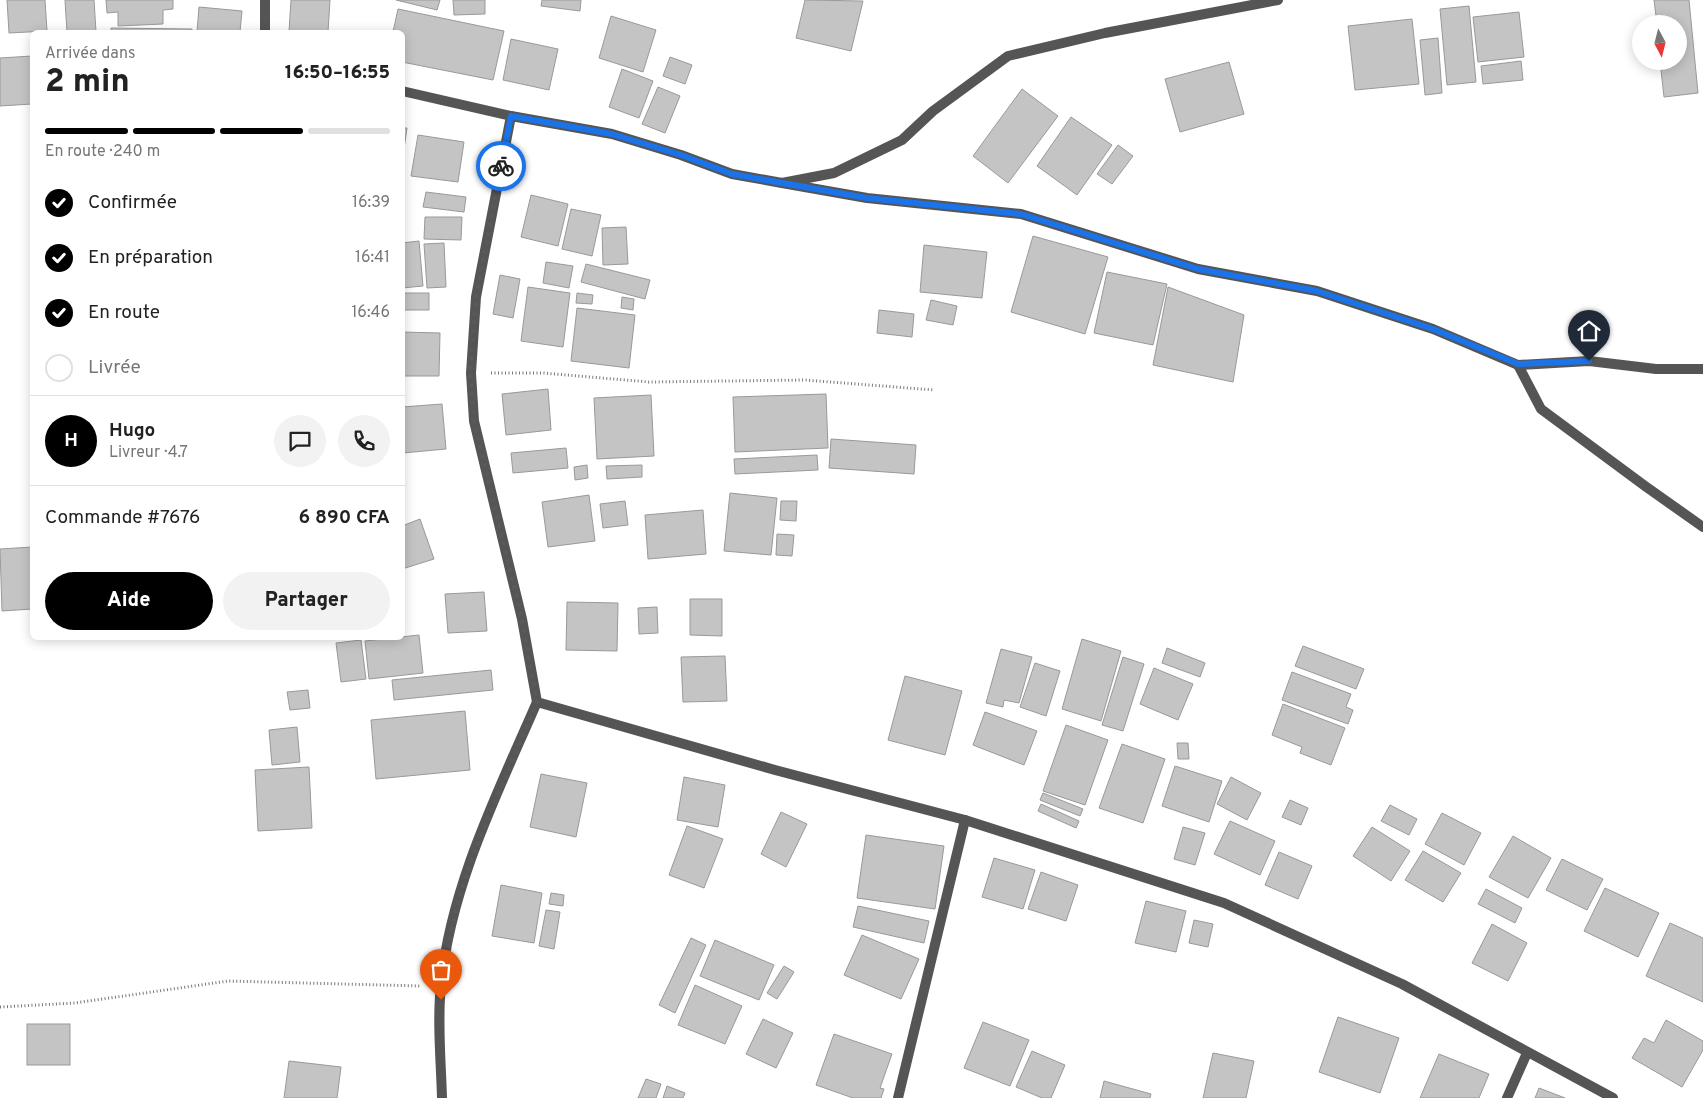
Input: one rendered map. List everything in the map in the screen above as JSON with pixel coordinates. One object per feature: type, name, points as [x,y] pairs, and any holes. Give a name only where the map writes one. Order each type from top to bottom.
[{"type":"street","points":[[265,0],[265,30]]},
{"type":"street","points":[[782,183],[834,173],[902,140],[933,111],[1008,56],[1106,33],[1278,0]]},
{"type":"street","points":[[405,92],[511,116],[612,134],[681,155],[732,174],[867,198],[1021,214],[1198,269],[1317,291],[1433,329],[1518,364],[1589,361],[1656,369],[1703,369]]},
{"type":"street","points":[[442,1098],[441,984],[455,913],[478,840],[537,702],[522,619],[474,421],[470,373],[476,298],[511,116]]},
{"type":"street","points":[[1518,364],[1541,409],[1644,486],[1703,527]]},
{"type":"street","points":[[537,702],[765,767],[965,820],[1224,903],[1402,984],[1528,1054],[1613,1098]]},
{"type":"street","points":[[898,1098],[965,820]]},
{"type":"street","points":[[1507,1098],[1528,1054]]},
{"type":"path","points":[[470,373],[543,373],[649,382],[806,380],[934,390]]},
{"type":"path","points":[[0,1007],[75,1003],[228,981],[404,987],[441,984]]},
{"type":"building","points":[[7,0],[45,0],[47,30],[9,33]]},
{"type":"building","points":[[65,0],[94,0],[96,30],[67,30]]},
{"type":"building","points":[[106,0],[173,0],[173,9],[163,10],[163,24],[118,26],[118,12],[107,13]]},
{"type":"building","points":[[291,0],[330,0],[328,30],[289,30]]},
{"type":"building","points":[[396,0],[440,0],[437,10]]},
{"type":"building","points":[[453,0],[485,0],[485,14],[454,15]]},
{"type":"building","points":[[542,0],[581,0],[580,11],[541,6]]},
{"type":"building","points":[[805,0],[863,1],[851,51],[796,38]]},
{"type":"building","points":[[1654,0],[1689,0],[1698,93],[1664,97],[1661,70],[1688,70],[1688,15],[1656,15]]},
{"type":"building","points":[[1469,6],[1476,82],[1447,85],[1440,9]]},
{"type":"building","points":[[199,7],[242,11],[240,30],[197,30]]},
{"type":"building","points":[[398,9],[504,31],[493,80],[405,63],[405,30],[393,30]]},
{"type":"building","points":[[1519,12],[1524,57],[1478,62],[1473,17]]},
{"type":"building","points":[[611,16],[656,30],[643,72],[599,58]]},
{"type":"building","points":[[1412,19],[1419,84],[1355,90],[1348,26]]},
{"type":"building","points":[[111,28],[192,29],[192,30],[111,30]]},
{"type":"building","points":[[1438,38],[1442,93],[1425,95],[1420,40]]},
{"type":"building","points":[[511,39],[558,49],[549,90],[503,80]]},
{"type":"building","points":[[30,56],[30,104],[0,106],[0,58]]},
{"type":"building","points":[[670,57],[692,65],[685,84],[663,76]]},
{"type":"building","points":[[1521,61],[1523,80],[1483,84],[1481,66]]},
{"type":"building","points":[[1229,62],[1244,114],[1180,132],[1165,79]]},
{"type":"building","points":[[622,69],[653,81],[639,118],[609,107]]},
{"type":"building","points":[[658,87],[680,96],[665,133],[642,124]]},
{"type":"building","points":[[1022,89],[1058,116],[1008,183],[973,156]]},
{"type":"building","points":[[1071,117],[1112,145],[1077,195],[1037,166]]},
{"type":"building","points":[[418,135],[464,142],[458,182],[411,176]]},
{"type":"building","points":[[1118,145],[1133,156],[1112,184],[1097,174]]},
{"type":"building","points":[[426,192],[466,197],[464,212],[423,207]]},
{"type":"building","points":[[531,195],[568,204],[558,246],[521,237]]},
{"type":"building","points":[[571,209],[601,215],[592,256],[562,249]]},
{"type":"building","points":[[425,217],[462,217],[461,240],[424,239]]},
{"type":"building","points":[[626,227],[628,264],[603,265],[602,228]]},
{"type":"building","points":[[1033,236],[1108,257],[1085,334],[1011,312]]},
{"type":"building","points":[[419,241],[423,286],[405,288],[405,243]]},
{"type":"building","points":[[444,243],[446,287],[427,288],[424,244]]},
{"type":"building","points":[[924,245],[987,252],[982,298],[920,292]]},
{"type":"building","points":[[546,262],[573,266],[569,288],[543,283]]},
{"type":"building","points":[[586,264],[650,280],[645,299],[581,282]]},
{"type":"building","points":[[1107,272],[1167,284],[1153,345],[1094,333]]},
{"type":"building","points":[[500,275],[520,279],[513,318],[493,314]]},
{"type":"building","points":[[528,287],[570,293],[563,347],[521,341]]},
{"type":"building","points":[[1168,287],[1244,315],[1233,382],[1153,365]]},
{"type":"building","points":[[405,293],[429,293],[429,310],[405,310]]},
{"type":"building","points":[[577,293],[593,295],[592,304],[576,303]]},
{"type":"building","points":[[622,297],[634,299],[633,310],[621,308]]},
{"type":"building","points":[[931,300],[957,306],[953,325],[926,320]]},
{"type":"building","points":[[577,308],[635,315],[629,368],[571,361]]},
{"type":"building","points":[[879,310],[914,314],[912,337],[877,333]]},
{"type":"building","points":[[405,332],[440,333],[439,376],[405,376]]},
{"type":"building","points":[[548,389],[551,430],[506,435],[502,394]]},
{"type":"building","points":[[826,394],[828,448],[735,452],[733,397]]},
{"type":"building","points":[[651,395],[654,456],[597,459],[594,398]]},
{"type":"building","points":[[442,404],[446,449],[405,453],[405,407]]},
{"type":"building","points":[[831,439],[916,445],[914,474],[829,468]]},
{"type":"building","points":[[566,448],[568,468],[513,473],[511,453]]},
{"type":"building","points":[[817,455],[818,470],[735,474],[734,459]]},
{"type":"building","points":[[587,465],[588,478],[575,480],[574,467]]},
{"type":"building","points":[[642,465],[642,477],[607,479],[606,466]]},
{"type":"building","points":[[730,493],[777,498],[771,555],[724,551]]},
{"type":"building","points":[[589,495],[595,541],[548,547],[542,502]]},
{"type":"building","points":[[625,501],[628,525],[603,528],[600,504]]},
{"type":"building","points":[[781,501],[797,501],[796,521],[780,520]]},
{"type":"building","points":[[703,510],[706,554],[648,559],[645,515]]},
{"type":"building","points":[[420,519],[434,559],[405,568],[405,525]]},
{"type":"building","points":[[777,534],[794,535],[792,556],[776,555]]},
{"type":"building","points":[[30,547],[30,609],[2,611],[0,549]]},
{"type":"building","points":[[484,592],[487,631],[448,633],[445,594]]},
{"type":"building","points":[[690,599],[722,599],[722,636],[690,635]]},
{"type":"building","points":[[567,602],[618,603],[617,651],[566,650]]},
{"type":"building","points":[[657,607],[658,633],[639,634],[638,608]]},
{"type":"building","points":[[419,635],[423,673],[369,679],[365,641],[405,640],[405,637]]},
{"type":"building","points":[[1082,639],[1121,651],[1101,721],[1062,709]]},
{"type":"building","points":[[361,640],[366,679],[341,682],[336,643]]},
{"type":"building","points":[[1303,646],[1364,669],[1356,689],[1295,666]]},
{"type":"building","points":[[1167,648],[1205,663],[1200,677],[1162,663]]},
{"type":"building","points":[[1001,649],[1032,657],[1019,703],[1004,700],[1003,707],[986,703]]},
{"type":"building","points":[[725,656],[727,701],[683,702],[681,657]]},
{"type":"building","points":[[1123,657],[1144,664],[1123,731],[1102,725]]},
{"type":"building","points":[[1035,663],[1060,671],[1046,716],[1020,707]]},
{"type":"building","points":[[1154,668],[1193,684],[1178,720],[1140,704]]},
{"type":"building","points":[[491,670],[493,690],[394,700],[392,680]]},
{"type":"building","points":[[1292,672],[1351,694],[1346,707],[1353,710],[1348,724],[1282,700]]},
{"type":"building","points":[[905,676],[962,691],[945,755],[888,740]]},
{"type":"building","points":[[308,690],[310,708],[290,710],[287,692]]},
{"type":"building","points":[[1283,704],[1345,728],[1331,765],[1300,753],[1302,747],[1272,735]]},
{"type":"building","points":[[465,711],[470,770],[376,779],[371,720]]},
{"type":"building","points":[[985,712],[1037,731],[1024,765],[973,745]]},
{"type":"building","points":[[1066,725],[1108,740],[1085,805],[1043,791]]},
{"type":"building","points":[[297,727],[300,762],[272,765],[269,730]]},
{"type":"building","points":[[1177,743],[1188,743],[1189,759],[1178,759]]},
{"type":"building","points":[[1122,744],[1165,759],[1143,823],[1099,808]]},
{"type":"building","points":[[1175,766],[1222,781],[1209,822],[1162,806]]},
{"type":"building","points":[[309,767],[312,828],[258,831],[255,770]]},
{"type":"building","points":[[541,774],[587,783],[576,837],[530,827]]},
{"type":"building","points":[[684,777],[725,785],[718,827],[677,820]]},
{"type":"building","points":[[1231,777],[1261,793],[1247,820],[1217,804]]},
{"type":"building","points":[[1043,793],[1083,809],[1080,816],[1040,800]]},
{"type":"building","points":[[1290,800],[1308,808],[1301,825],[1282,817]]},
{"type":"building","points":[[1041,804],[1079,821],[1076,828],[1038,811]]},
{"type":"building","points":[[1390,805],[1417,819],[1409,835],[1381,821]]},
{"type":"building","points":[[781,812],[807,824],[786,867],[761,854]]},
{"type":"building","points":[[1442,813],[1481,833],[1464,865],[1425,844]]},
{"type":"building","points":[[1230,821],[1275,841],[1260,875],[1214,854]]},
{"type":"building","points":[[687,826],[723,839],[704,888],[669,875]]},
{"type":"building","points":[[1183,827],[1205,833],[1195,865],[1174,859]]},
{"type":"building","points":[[1372,827],[1410,851],[1391,881],[1353,856]]},
{"type":"building","points":[[866,835],[944,846],[935,909],[857,898]]},
{"type":"building","points":[[1513,836],[1551,858],[1528,898],[1489,877]]},
{"type":"building","points":[[1423,851],[1461,873],[1443,902],[1405,880]]},
{"type":"building","points":[[1279,852],[1312,866],[1298,899],[1265,885]]},
{"type":"building","points":[[994,858],[1035,870],[1023,909],[982,897]]},
{"type":"building","points":[[1562,859],[1603,879],[1587,910],[1546,890]]},
{"type":"building","points":[[1041,872],[1078,885],[1066,921],[1028,909]]},
{"type":"building","points":[[501,885],[542,893],[534,943],[492,936]]},
{"type":"building","points":[[1605,888],[1659,913],[1638,957],[1584,931]]},
{"type":"building","points":[[1486,889],[1522,908],[1515,923],[1478,904]]},
{"type":"building","points":[[551,893],[564,895],[563,906],[549,904]]},
{"type":"building","points":[[1146,901],[1186,911],[1176,952],[1135,943]]},
{"type":"building","points":[[858,906],[929,921],[924,943],[853,927]]},
{"type":"building","points":[[546,910],[560,912],[554,949],[539,946]]},
{"type":"building","points":[[1194,920],[1213,924],[1208,947],[1189,943]]},
{"type":"building","points":[[1670,923],[1703,938],[1703,1002],[1646,976]]},
{"type":"building","points":[[1492,924],[1527,943],[1508,981],[1472,963]]},
{"type":"building","points":[[862,935],[919,959],[901,999],[844,975]]},
{"type":"building","points":[[691,938],[706,945],[675,1013],[659,1005]]},
{"type":"building","points":[[715,940],[774,965],[759,1000],[700,976]]},
{"type":"building","points":[[784,966],[794,972],[777,999],[767,993]]},
{"type":"building","points":[[695,985],[742,1006],[725,1044],[678,1025]]},
{"type":"building","points":[[1338,1017],[1399,1038],[1380,1093],[1319,1072]]},
{"type":"building","points":[[763,1019],[793,1033],[776,1068],[746,1054]]},
{"type":"building","points":[[1666,1020],[1703,1041],[1703,1050],[1682,1087],[1632,1058],[1644,1038],[1654,1043]]},
{"type":"building","points":[[983,1022],[1029,1040],[1010,1086],[964,1068]]},
{"type":"building","points":[[27,1024],[70,1024],[70,1065],[27,1065]]},
{"type":"building","points":[[834,1034],[892,1054],[880,1088],[884,1089],[881,1098],[853,1098],[816,1085]]},
{"type":"building","points":[[1032,1051],[1065,1065],[1051,1098],[1042,1098],[1016,1087]]},
{"type":"building","points":[[1213,1053],[1254,1061],[1246,1098],[1203,1098]]},
{"type":"building","points":[[1439,1054],[1489,1074],[1479,1098],[1420,1098]]},
{"type":"building","points":[[289,1061],[341,1067],[337,1098],[284,1098]]},
{"type":"building","points":[[646,1079],[661,1084],[656,1098],[638,1098]]},
{"type":"building","points":[[1104,1081],[1151,1094],[1150,1098],[1100,1098]]},
{"type":"building","points":[[667,1086],[685,1093],[683,1098],[663,1098]]},
{"type":"building","points":[[1539,1088],[1565,1098],[1535,1098]]},
{"type":"way so far","points":[[441,1000],[441,984],[455,913],[472,858],[537,702],[522,619],[474,421],[470,373],[476,298],[501,166]]},
{"type":"route","points":[[501,166],[511,116],[612,134],[681,155],[732,174],[867,198],[1021,214],[1091,234],[1198,269],[1317,291],[1433,329],[1518,364],[1589,361]]}]
